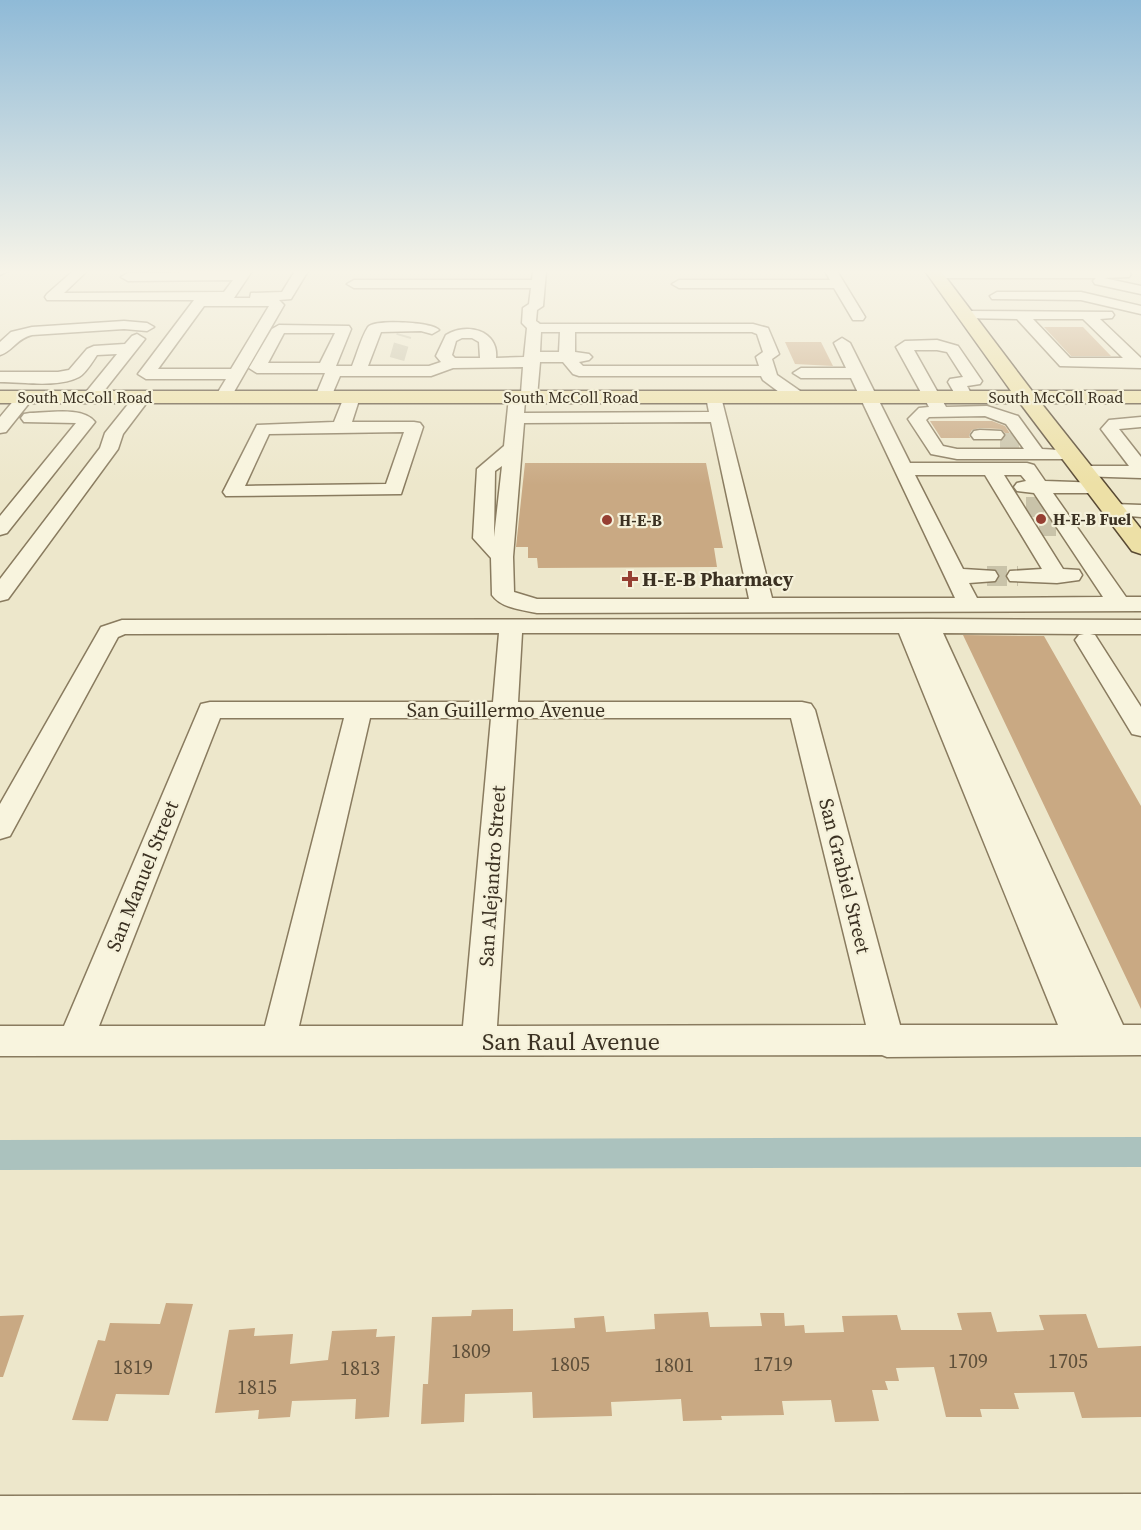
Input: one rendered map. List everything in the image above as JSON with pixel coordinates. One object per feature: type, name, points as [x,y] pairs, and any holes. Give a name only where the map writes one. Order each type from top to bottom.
[{"type":"main road","points":[[987,342],[1141,546]]},
{"type":"main road","name":"South McColl Road","points":[[0,397],[352,397],[520,404],[714,397],[866,397],[978,419],[1026,397],[1141,397]]},
{"type":"street","points":[[90,397],[135,342]]},
{"type":"street","points":[[170,342],[146,374],[237,374]]},
{"type":"street","points":[[223,397],[255,342]]},
{"type":"street","points":[[271,342],[257,368],[358,371],[395,365],[425,351]]},
{"type":"street","points":[[323,397],[339,342]]},
{"type":"street","points":[[358,371],[369,342]]},
{"type":"street","points":[[424,342],[425,351],[439,370],[451,363],[567,357]]},
{"type":"street","points":[[449,342],[444,356],[451,363]]},
{"type":"street","points":[[487,342],[487,362]]},
{"type":"street","points":[[533,342],[532,359],[520,404],[513,448],[486,469],[483,538],[502,557],[503,596],[527,604],[1130,604]]},
{"type":"street","points":[[568,342],[567,357],[579,371],[767,368],[797,397]]},
{"type":"street","points":[[752,397],[767,368],[771,354],[767,342]]},
{"type":"street","points":[[1045,342],[1066,363],[1139,363]]},
{"type":"street","points":[[1117,342],[1139,363]]},
{"type":"street","points":[[842,343],[866,397],[969,604]]},
{"type":"street","points":[[0,377],[58,377],[75,373],[92,352],[99,349],[168,345]]},
{"type":"street","points":[[991,348],[953,349],[937,345],[904,347],[978,419],[1026,469],[1039,487],[1042,553],[1057,576]]},
{"type":"street","points":[[953,349],[974,381],[978,419],[1002,487],[1084,552],[1099,575],[1130,604]]},
{"type":"street","points":[[966,368],[941,368],[978,419],[1072,456],[1141,471]]},
{"type":"street","points":[[801,373],[856,373]]},
{"type":"street","points":[[4,424],[27,397]]},
{"type":"street","points":[[4,584],[109,450],[114,433],[143,397]]},
{"type":"street","points":[[341,427],[352,397]]},
{"type":"street","points":[[714,397],[762,605]]},
{"type":"street","points":[[520,404],[719,417]]},
{"type":"street","points":[[0,529],[86,422],[84,419],[30,418]]},
{"type":"street","points":[[902,469],[978,419]]},
{"type":"street","points":[[1141,422],[1115,424],[1110,429],[1141,471]]},
{"type":"street","points":[[414,427],[408,444],[394,490],[233,492],[263,429],[414,427]]},
{"type":"street","points":[[77,433],[114,433]]},
{"type":"street","points":[[256,445],[408,444]]},
{"type":"street","points":[[1002,487],[1039,487],[1072,456]]},
{"type":"street","points":[[1113,510],[1141,511]]},
{"type":"street","points":[[1042,553],[1084,552]]},
{"type":"street","points":[[1018,576],[1099,575]]},
{"type":"street","points":[[955,576],[987,576]]},
{"type":"street","points":[[918,626],[1111,1040]]},
{"type":"street","points":[[0,829],[110,632],[122,627],[1141,627]]},
{"type":"street","name":"San Alejandro Street","points":[[479,1042],[511,627]]},
{"type":"street","points":[[1087,640],[1141,728]]},
{"type":"street","name":"San Guillermo Avenue","points":[[210,710],[802,710]]},
{"type":"street","name":"San Manuel Street","points":[[75,1042],[210,710]]},
{"type":"street","points":[[278,1042],[359,710]]},
{"type":"street","name":"San Grabiel Street","points":[[802,710],[887,1042]]},
{"type":"street","name":"San Raul Avenue","points":[[0,1041],[1111,1040]]},
{"type":"street","points":[[0,1520],[1141,1518]]},
{"type":"building","points":[[785,342],[821,342],[833,366],[795,364]]},
{"type":"building","points":[[1058,342],[1098,342],[1111,356],[1071,356]]},
{"type":"building","points":[[930,421],[992,421],[1005,426],[1013,438],[1005,438],[1006,434],[1001,429],[980,428],[972,430],[970,438],[941,438]]},
{"type":"building","name":"H-E-B","points":[[525,463],[706,463],[723,548],[714,548],[717,567],[538,568],[537,558],[528,558],[528,547],[516,547]]},
{"type":"building","points":[[963,635],[1044,636],[1141,806],[1141,1009]]},
{"type":"building","points":[[166,1303],[193,1304],[169,1395],[116,1394],[108,1421],[72,1420],[98,1340],[105,1341],[110,1323],[160,1324]]},
{"type":"building","points":[[513,1309],[513,1331],[575,1328],[574,1318],[604,1316],[606,1332],[655,1329],[654,1314],[708,1312],[710,1327],[762,1326],[760,1313],[784,1313],[785,1326],[804,1325],[805,1333],[844,1332],[842,1316],[897,1315],[901,1330],[962,1330],[957,1313],[991,1312],[997,1332],[1044,1330],[1039,1315],[1086,1314],[1098,1348],[1141,1346],[1141,1417],[1082,1418],[1074,1392],[1014,1393],[1019,1409],[980,1409],[982,1417],[946,1417],[934,1367],[896,1368],[899,1381],[885,1381],[888,1390],[872,1390],[879,1421],[835,1422],[831,1400],[782,1401],[784,1415],[721,1416],[722,1420],[683,1421],[681,1399],[611,1402],[612,1416],[533,1418],[532,1392],[465,1394],[464,1422],[421,1424],[423,1384],[428,1384],[432,1317],[471,1316],[472,1310]]},
{"type":"building","points":[[24,1315],[3,1377],[0,1377],[0,1316]]},
{"type":"building","points":[[255,1328],[254,1336],[293,1334],[290,1364],[328,1360],[332,1331],[377,1329],[376,1337],[395,1336],[389,1417],[355,1419],[356,1399],[292,1401],[290,1417],[258,1419],[259,1410],[215,1413],[229,1330]]},
{"type":"waterway","points":[[0,1155],[1141,1152]]},
{"type":"tunnel","points":[[397,359],[402,342]]},
{"type":"tunnel","points":[[1000,443],[1019,443]]},
{"type":"tunnel","points":[[1026,507],[1044,507]]},
{"type":"tunnel","points":[[1039,526],[1056,526]]},
{"type":"tunnel","points":[[987,576],[1018,576]]},
{"type":"place","name":"H-E-B Fuel","points":[[1041,519]]},
{"type":"place","name":"H-E-B","points":[[607,520]]},
{"type":"place","name":"H-E-B Pharmacy","points":[[630,579]]}]
